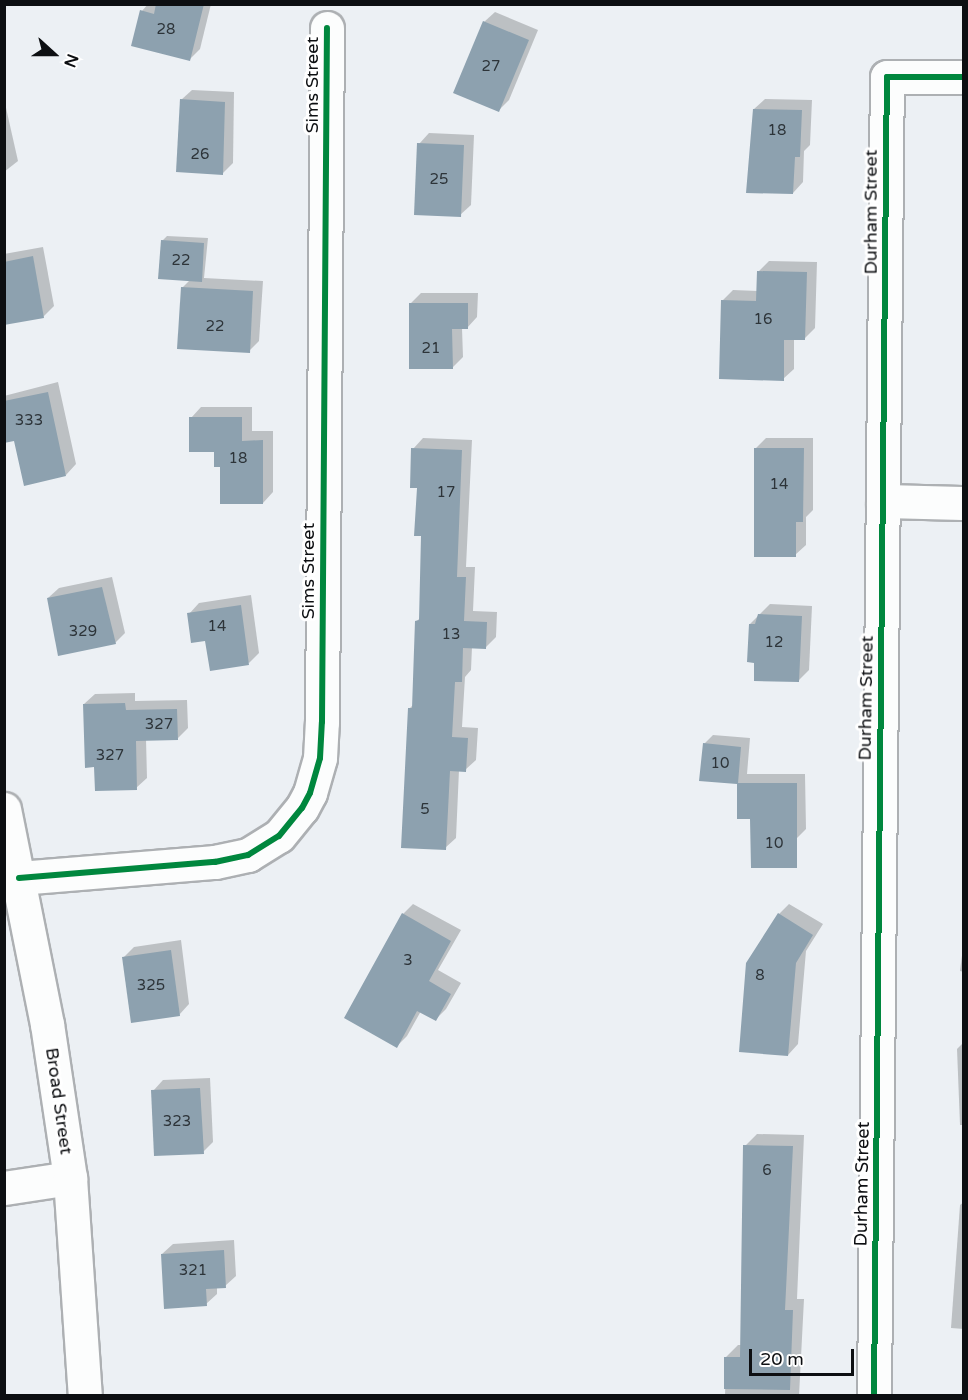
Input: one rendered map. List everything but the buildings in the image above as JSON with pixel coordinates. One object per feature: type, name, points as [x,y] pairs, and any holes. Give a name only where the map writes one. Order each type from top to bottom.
[{"type":"street","name":"Sims Street","points":[[18,878],[215,862],[248,855],[265,846],[285,829],[302,808],[313,784],[320,758],[322,731],[327,28]]},
{"type":"street","name":"Durham Street","points":[[874,1395],[887,77],[963,78]]},
{"type":"street","points":[[883,501],[963,503]]},
{"type":"street","name":"Broad Street","points":[[4,810],[47,1024],[70,1178],[85,1395]]},
{"type":"street","points":[[4,1188],[70,1178]]},
{"type":"cycle path","points":[[19,878],[215,862],[248,855],[279,836],[302,808],[310,793],[320,758],[322,722],[327,28]]},
{"type":"cycle path","points":[[874,1396],[887,77],[964,77]]}]
